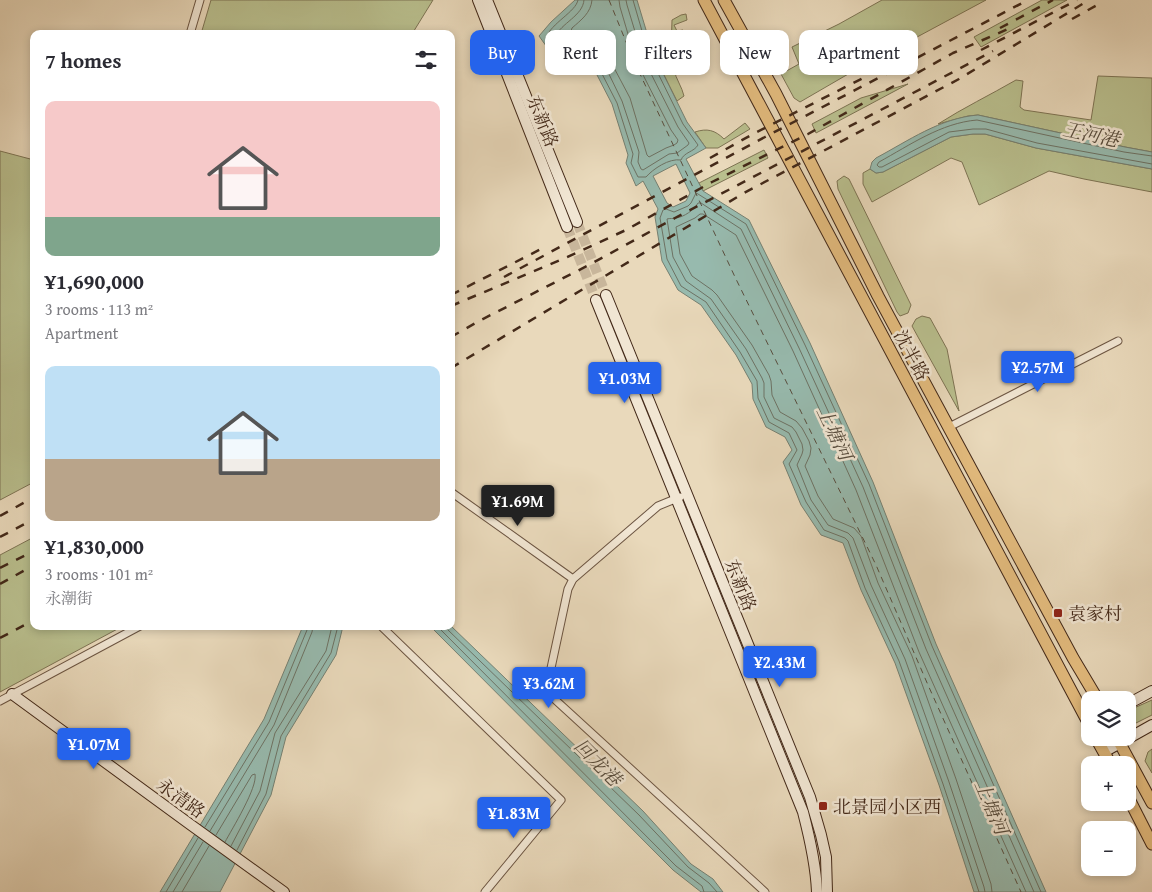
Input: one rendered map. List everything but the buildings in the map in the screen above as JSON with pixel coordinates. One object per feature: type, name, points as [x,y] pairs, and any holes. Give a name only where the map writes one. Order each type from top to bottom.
[{"type":"main road","name":"东新路","points":[[478,0],[572,224],[487,0]]},
{"type":"main road","name":"沈半路","points":[[704,0],[1081,707]]},
{"type":"main road","name":"沈半路","points":[[724,0],[776,94],[878,296],[1093,691]]},
{"type":"main road","name":"东新路","points":[[606,295],[810,796],[824,850],[827,892]]},
{"type":"main road","name":"东新路","points":[[596,300],[803,812],[811,845],[816,876],[816,892]]},
{"type":"main road","points":[[1136,700],[1152,691]]},
{"type":"main road","name":"永清路","points":[[12,694],[284,892]]},
{"type":"main road","points":[[1136,732],[1152,725]]},
{"type":"main road","points":[[1101,746],[1106,756]]},
{"type":"main road","points":[[1104,752],[1112,746]]},
{"type":"main road","points":[[1122,746],[1152,803]]},
{"type":"main road","points":[[1135,811],[1152,844]]},
{"type":"street","points":[[191,30],[200,0]]},
{"type":"street","points":[[949,426],[1118,341]]},
{"type":"street","points":[[455,495],[573,579]]},
{"type":"street","points":[[688,495],[658,506],[573,579],[568,589],[548,682],[550,695],[765,892]]},
{"type":"street","points":[[0,701],[132,630]]},
{"type":"street","points":[[385,630],[561,800],[485,892]]},
{"type":"green space","points":[[211,0],[433,0],[414,30],[202,30]]},
{"type":"green space","points":[[882,0],[986,0],[918,36],[918,30],[827,30]]},
{"type":"green space","points":[[1042,0],[1067,0],[981,47],[974,37]]},
{"type":"green space","points":[[686,14],[687,20],[674,25],[676,30],[672,30],[672,20]]},
{"type":"green space","points":[[799,44],[799,64],[792,47]]},
{"type":"green space","points":[[799,64],[799,75],[847,75],[800,102],[794,98],[782,75],[789,75],[789,70]]},
{"type":"green space","points":[[664,75],[676,75],[684,96],[677,101]]},
{"type":"green space","points":[[1098,76],[1152,78],[1152,152],[978,115],[938,124],[1016,80],[1023,81],[1020,107],[1024,110],[1091,120]]},
{"type":"green space","points":[[908,84],[816,133],[812,124],[861,98]]},
{"type":"green space","points":[[745,123],[750,129],[718,148],[706,148],[695,132],[711,131],[724,139]]},
{"type":"green space","points":[[985,134],[1036,148],[1152,169],[1152,192],[1049,171],[979,205],[962,162],[951,158],[872,202],[863,184],[863,173],[870,169],[876,173],[883,172],[951,137]]},
{"type":"green space","points":[[764,150],[768,158],[703,191],[699,183]]},
{"type":"green space","points":[[0,151],[30,159],[30,484],[0,500]]},
{"type":"green space","points":[[844,176],[849,179],[911,305],[908,313],[900,316],[897,312],[838,189],[837,181]]},
{"type":"green space","points":[[922,316],[930,318],[947,349],[959,411],[912,326],[916,319]]},
{"type":"green space","points":[[30,539],[30,630],[116,630],[0,692],[0,555]]},
{"type":"green space","points":[[1152,700],[1152,715],[1136,723],[1136,707]]},
{"type":"green space","points":[[1152,749],[1152,773],[1145,761],[1148,752]]},
{"type":"water","name":"上塘河","points":[[575,0],[637,0],[646,30],[626,30],[626,75],[664,75],[687,122],[706,148],[686,159],[703,191],[749,220],[810,343],[873,482],[936,644],[1046,892],[974,892],[939,785],[895,663],[861,590],[843,543],[821,535],[801,505],[783,462],[792,450],[785,437],[766,427],[753,399],[752,384],[736,355],[701,305],[678,290],[662,261],[655,217],[658,209],[643,181],[636,186],[626,163],[628,155],[612,104],[597,75],[616,75],[616,30],[545,30],[545,44],[539,36],[551,22]],"holes":[[[676,164],[690,193],[686,201],[673,207],[667,203],[653,176]]]},
{"type":"water","points":[[978,115],[1152,152],[1152,169],[1036,148],[985,134],[973,134],[951,137],[883,172],[876,173],[870,169],[872,162],[876,158],[937,125]]},
{"type":"water","points":[[301,630],[342,630],[336,655],[286,737],[271,795],[220,892],[160,892],[264,719]]},
{"type":"water","points":[[434,630],[455,630],[643,811],[691,864],[713,879],[723,892],[701,892],[673,870]]},
{"type":"ferry route","points":[[609,0],[633,59],[735,277],[876,565],[1021,892]]},
{"type":"tunnel","points":[[577,222],[606,295]]},
{"type":"tunnel","points":[[567,227],[596,300]]},
{"type":"railway","points":[[504,277],[765,137],[1028,0]]},
{"type":"railway","points":[[1000,28],[1053,0]]},
{"type":"railway","points":[[981,50],[1077,0]]},
{"type":"railway","points":[[455,366],[744,193],[959,79],[1089,0]]},
{"type":"railway","points":[[1072,19],[1099,4]]},
{"type":"railway","points":[[455,304],[626,230],[712,182],[808,134],[953,53],[1008,29]]},
{"type":"railway","points":[[455,335],[993,51]]},
{"type":"railway","points":[[710,158],[869,75]]},
{"type":"railway","points":[[455,293],[545,247]]},
{"type":"railway","points":[[0,516],[30,499]]},
{"type":"railway","points":[[0,537],[30,521]]},
{"type":"railway","points":[[0,568],[30,553]]},
{"type":"railway","points":[[0,584],[30,567]]},
{"type":"railway","points":[[0,638],[30,622]]},
{"type":"place","name":"袁家村","points":[[1058,613]]},
{"type":"place","name":"北景园小区西","points":[[823,806]]},
{"type":"water label","name":"王河港","points":[[1091,134]]},
{"type":"water label","name":"回龙港","points":[[598,762]]}]
